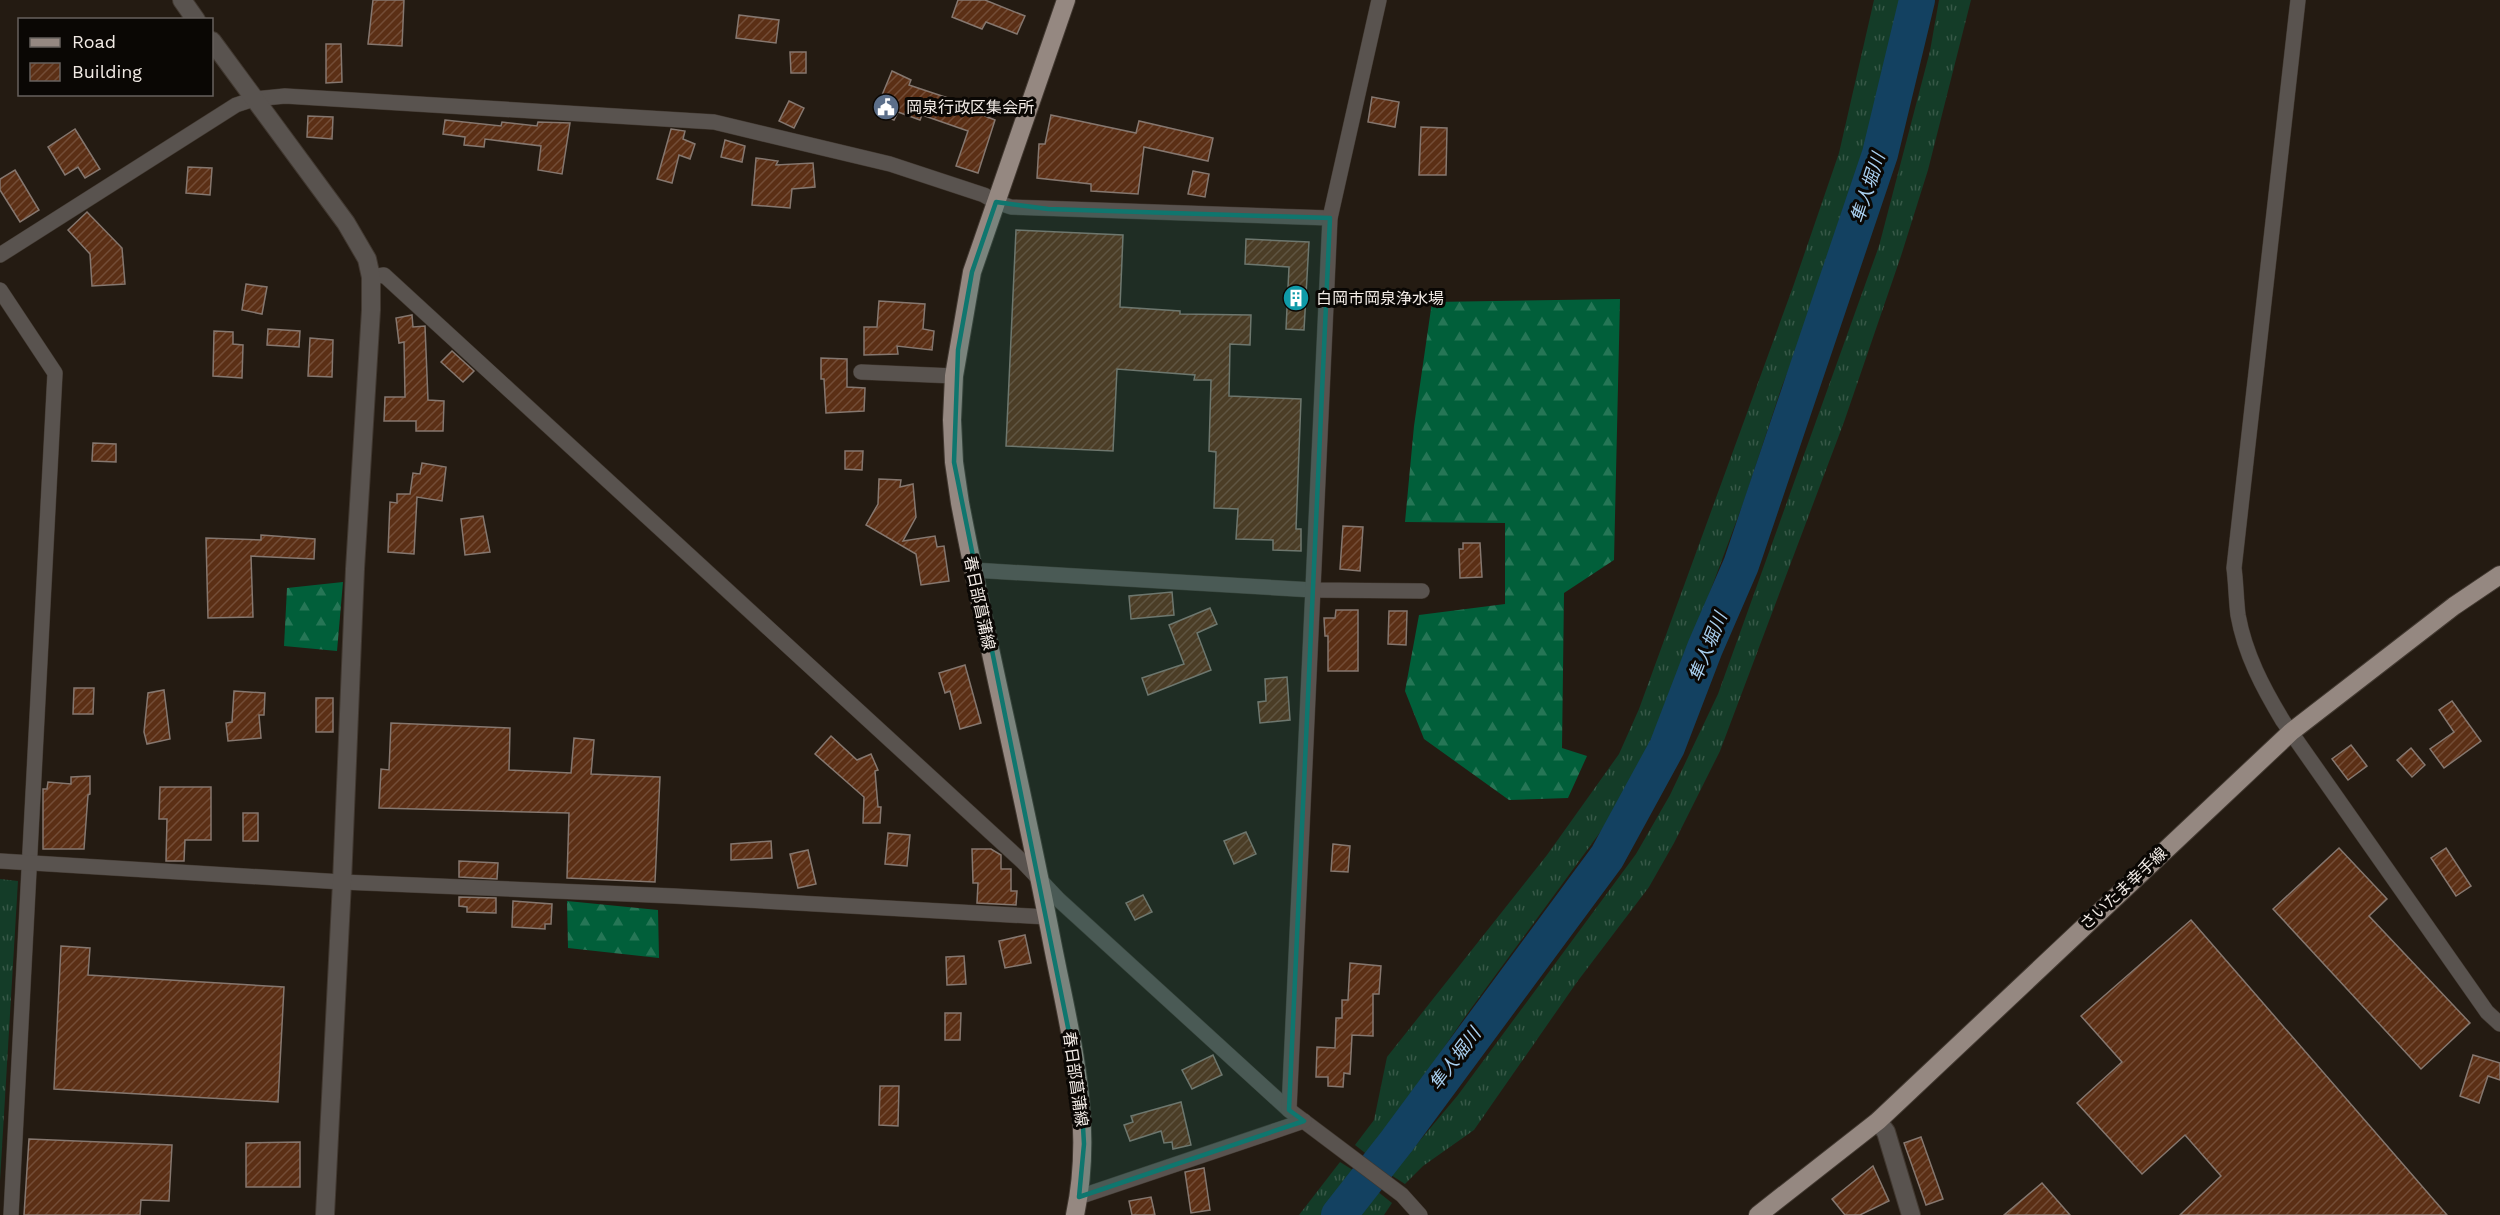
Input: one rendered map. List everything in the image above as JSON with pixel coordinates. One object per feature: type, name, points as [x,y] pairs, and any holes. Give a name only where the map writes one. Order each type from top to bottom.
[{"type":"main road","name":"春日部菖蒲線","points":[[1066,0],[972,272],[954,376],[952,420],[954,462],[973,570],[1041,883],[1081,1092],[1084,1144],[1077,1206]]},
{"type":"main road","name":"さいたま幸手線","points":[[1758,1215],[1878,1120],[2291,732],[2454,606],[2500,575]]},
{"type":"street","points":[[182,0],[195,18]]},
{"type":"street","points":[[1289,1110],[1330,218],[1378,0]]},
{"type":"street","points":[[2298,0],[2235,568],[2238,615],[2249,655],[2265,691],[2291,732],[2487,1012],[2500,1024]]},
{"type":"street","points":[[213,42],[346,223],[367,259],[371,277],[324,1215]]},
{"type":"street","points":[[0,255],[236,105],[254,99],[304,95],[714,122],[890,164],[984,195],[1011,207],[1330,218]]},
{"type":"street","points":[[371,277],[384,275],[998,838],[1041,883],[1289,1110],[1402,1195],[1420,1215]]},
{"type":"street","points":[[0,290],[55,373],[11,1215]]},
{"type":"street","points":[[861,372],[954,376]]},
{"type":"street","points":[[973,570],[1313,590],[1422,591]]},
{"type":"street","points":[[0,861],[342,882],[674,896],[1047,917]]},
{"type":"street","points":[[1878,1120],[1886,1132],[1911,1215]]},
{"type":"street","points":[[1077,1206],[1304,1121]]},
{"type":"highlighted area","points":[[996,202],[1048,209],[1330,218],[1289,1110],[1304,1121],[1079,1197],[1084,1144],[1081,1092],[954,462],[958,350],[972,272]]},
{"type":"green space","points":[[1874,0],[1900,0],[1864,159],[1820,291],[1782,386],[1744,501],[1669,701],[1632,779],[1601,831],[1467,1014],[1369,1156],[1355,1145],[1374,1120],[1387,1057],[1547,855],[1619,754],[1639,709],[1794,284],[1839,153]]},
{"type":"green space","points":[[1939,0],[1971,0],[1928,170],[1844,422],[1720,751],[1649,887],[1577,982],[1474,1130],[1423,1166],[1405,1184],[1391,1175],[1458,1095],[1636,854],[1670,795],[1718,694],[1879,246],[1930,51]]},
{"type":"green space","points":[[1620,299],[1614,560],[1564,593],[1562,748],[1587,756],[1568,798],[1509,800],[1424,739],[1405,691],[1419,615],[1505,604],[1505,523],[1405,522],[1414,426],[1432,302]]},
{"type":"green space","points":[[343,582],[337,651],[284,646],[287,588]]},
{"type":"green space","points":[[0,879],[18,881],[0,1181]]},
{"type":"green space","points":[[567,901],[658,910],[659,958],[568,948]]},
{"type":"green space","points":[[1340,1162],[1356,1172],[1326,1215],[1299,1215]]},
{"type":"green space","points":[[1377,1191],[1392,1203],[1384,1215],[1360,1215]]},
{"type":"building","points":[[373,0],[404,0],[402,46],[368,44]]},
{"type":"building","points":[[958,0],[985,0],[1025,16],[1017,34],[986,22],[982,29],[952,17]]},
{"type":"building","points":[[739,15],[779,20],[776,43],[736,38]]},
{"type":"building","points":[[326,44],[341,44],[342,82],[326,83]]},
{"type":"building","points":[[790,52],[806,52],[806,73],[791,73]]},
{"type":"building","points":[[892,71],[911,80],[909,85],[987,111],[985,116],[995,120],[978,173],[956,166],[968,131],[922,115],[920,120],[898,112],[894,120],[875,112]]},
{"type":"building","points":[[1372,97],[1399,102],[1395,127],[1368,122]]},
{"type":"building","points":[[789,101],[804,108],[794,128],[779,121]]},
{"type":"building","points":[[1051,115],[1136,133],[1139,121],[1213,138],[1208,161],[1144,147],[1138,194],[1091,191],[1091,184],[1037,178],[1039,144],[1045,144]]},
{"type":"building","points":[[308,116],[333,117],[332,139],[307,137]]},
{"type":"building","points":[[445,120],[501,126],[502,122],[537,126],[538,122],[570,123],[562,174],[538,170],[541,146],[485,139],[484,147],[464,145],[465,137],[443,134]]},
{"type":"building","points":[[1421,127],[1447,128],[1446,175],[1419,175]]},
{"type":"building","points":[[75,129],[100,169],[85,178],[78,167],[65,175],[48,147]]},
{"type":"building","points":[[671,129],[685,131],[683,139],[695,144],[690,159],[679,155],[672,183],[657,179]]},
{"type":"building","points":[[725,140],[745,146],[742,162],[721,157]]},
{"type":"building","points":[[756,158],[778,161],[776,165],[813,163],[815,187],[792,189],[790,208],[752,205]]},
{"type":"building","points":[[188,167],[212,168],[210,195],[186,193]]},
{"type":"building","points":[[15,170],[39,210],[20,222],[0,190],[0,179]]},
{"type":"building","points":[[1193,171],[1209,174],[1205,197],[1188,194]]},
{"type":"building","points":[[87,212],[122,248],[125,284],[92,286],[90,254],[68,230]]},
{"type":"building","points":[[1016,230],[1123,235],[1120,307],[1180,311],[1180,314],[1251,315],[1250,345],[1230,344],[1229,396],[1301,399],[1296,529],[1301,529],[1301,551],[1273,550],[1273,540],[1236,539],[1238,509],[1214,508],[1216,452],[1209,451],[1211,380],[1194,380],[1195,375],[1117,369],[1113,451],[1006,446]]},
{"type":"building","name":"白岡市岡泉浄水場","points":[[1246,239],[1309,242],[1304,330],[1286,329],[1289,267],[1245,264]]},
{"type":"building","points":[[246,284],[267,287],[262,314],[242,310]]},
{"type":"building","points":[[879,301],[925,304],[923,329],[934,331],[932,350],[897,346],[898,354],[864,355],[864,327],[877,327]]},
{"type":"building","points":[[412,315],[413,327],[425,326],[428,400],[444,401],[443,431],[416,431],[416,421],[384,421],[385,397],[405,397],[404,342],[399,343],[396,318]]},
{"type":"building","points":[[268,329],[300,331],[299,347],[267,345]]},
{"type":"building","points":[[214,331],[233,332],[233,344],[243,345],[242,378],[213,376]]},
{"type":"building","points":[[310,338],[333,340],[332,377],[308,376]]},
{"type":"building","points":[[452,351],[474,371],[463,382],[441,362]]},
{"type":"building","points":[[821,358],[847,359],[847,387],[865,388],[864,411],[826,413],[824,379],[821,379]]},
{"type":"building","points":[[93,443],[116,444],[116,462],[92,461]]},
{"type":"building","points":[[845,451],[863,451],[862,470],[845,469]]},
{"type":"building","points":[[422,463],[446,467],[442,501],[417,497],[414,554],[388,552],[390,502],[397,503],[397,494],[410,494],[413,473],[420,474]]},
{"type":"building","points":[[879,479],[901,480],[900,487],[913,484],[916,517],[903,541],[935,536],[937,547],[944,546],[949,581],[921,585],[916,554],[866,525],[878,504]]},
{"type":"building","points":[[483,516],[490,552],[465,555],[461,519]]},
{"type":"building","points":[[1343,526],[1363,527],[1360,571],[1340,569]]},
{"type":"building","points":[[261,535],[315,539],[314,559],[251,556],[253,617],[208,618],[206,538],[261,540]]},
{"type":"building","points":[[1463,543],[1480,543],[1482,577],[1460,578],[1459,549],[1463,549]]},
{"type":"building","points":[[1172,592],[1174,615],[1131,619],[1129,596]]},
{"type":"building","points":[[1210,608],[1217,624],[1197,633],[1211,670],[1148,695],[1142,678],[1184,664],[1169,625]]},
{"type":"building","points":[[1336,610],[1358,610],[1358,671],[1328,671],[1328,636],[1325,636],[1324,618],[1335,618]]},
{"type":"building","points":[[1389,611],[1407,611],[1406,645],[1388,644]]},
{"type":"building","points":[[965,665],[981,723],[960,729],[950,691],[945,693],[939,673]]},
{"type":"building","points":[[1287,677],[1290,720],[1260,723],[1258,702],[1266,701],[1265,679]]},
{"type":"building","points":[[74,688],[94,688],[93,714],[73,714]]},
{"type":"building","points":[[164,690],[170,739],[147,744],[144,732],[148,693]]},
{"type":"building","points":[[234,691],[265,693],[264,715],[259,715],[261,738],[228,741],[226,723],[232,722]]},
{"type":"building","points":[[316,698],[333,698],[333,732],[316,732]]},
{"type":"building","points":[[2452,701],[2481,741],[2444,768],[2430,749],[2454,732],[2439,710]]},
{"type":"building","points":[[391,723],[510,728],[509,770],[571,773],[574,738],[594,740],[591,774],[660,777],[655,882],[567,878],[569,813],[379,808],[381,769],[389,770]]},
{"type":"building","points":[[831,736],[857,760],[871,754],[878,770],[875,771],[878,807],[881,807],[880,823],[863,823],[864,797],[815,754]]},
{"type":"building","points":[[2351,745],[2367,766],[2348,780],[2332,759]]},
{"type":"building","points":[[2411,748],[2425,765],[2412,777],[2397,760]]},
{"type":"building","points":[[90,776],[84,849],[43,849],[43,789],[47,789],[48,782],[71,784],[71,777]]},
{"type":"building","points":[[160,787],[211,787],[211,840],[185,840],[184,861],[166,861],[167,819],[159,819]]},
{"type":"building","points":[[243,813],[258,813],[258,841],[243,841]]},
{"type":"building","points":[[1246,832],[1256,854],[1234,864],[1224,841]]},
{"type":"building","points":[[888,833],[910,835],[907,866],[885,864]]},
{"type":"building","points":[[771,841],[772,858],[731,860],[731,844]]},
{"type":"building","points":[[1333,844],[1350,846],[1348,872],[1331,871]]},
{"type":"building","points":[[2339,848],[2387,899],[2369,916],[2470,1023],[2421,1069],[2273,909]]},
{"type":"building","points":[[2446,848],[2471,886],[2456,896],[2431,858]]},
{"type":"building","points":[[972,849],[991,849],[1001,855],[1001,869],[1011,869],[1011,891],[1017,891],[1016,905],[977,903],[978,883],[973,883]]},
{"type":"building","points":[[808,850],[816,884],[798,888],[790,854]]},
{"type":"building","points":[[459,861],[498,863],[497,879],[459,877]]},
{"type":"building","points":[[1143,895],[1152,912],[1135,920],[1126,903]]},
{"type":"building","points":[[459,897],[496,898],[496,913],[467,912],[467,907],[459,906]]},
{"type":"building","points":[[513,901],[552,904],[551,924],[545,924],[545,929],[512,927]]},
{"type":"building","points":[[2191,920],[2447,1215],[2180,1215],[2221,1176],[2185,1135],[2142,1174],[2077,1103],[2122,1062],[2081,1016]]},
{"type":"building","points":[[1025,935],[1031,963],[1005,968],[999,941]]},
{"type":"building","points":[[61,946],[90,948],[88,975],[284,987],[278,1102],[54,1089]]},
{"type":"building","points":[[964,956],[966,984],[947,985],[946,957]]},
{"type":"building","points":[[1350,963],[1381,966],[1379,994],[1373,994],[1373,1036],[1352,1035],[1350,1074],[1344,1073],[1343,1087],[1328,1086],[1328,1077],[1316,1077],[1317,1047],[1335,1048],[1336,1018],[1342,1018],[1342,1000],[1348,1000]]},
{"type":"building","points":[[945,1013],[961,1013],[960,1040],[945,1040]]},
{"type":"building","points":[[1213,1055],[1222,1075],[1192,1089],[1182,1070]]},
{"type":"building","points":[[2473,1055],[2500,1063],[2500,1080],[2488,1076],[2479,1103],[2460,1096]]},
{"type":"building","points":[[880,1086],[899,1086],[898,1126],[879,1125]]},
{"type":"building","points":[[1181,1102],[1191,1145],[1173,1149],[1172,1142],[1164,1143],[1161,1131],[1130,1141],[1124,1125],[1133,1122],[1131,1116]]},
{"type":"building","points":[[1921,1137],[1943,1199],[1926,1205],[1904,1143]]},
{"type":"building","points":[[29,1139],[172,1145],[169,1201],[141,1200],[140,1215],[24,1215]]},
{"type":"building","points":[[300,1142],[300,1187],[246,1187],[246,1143]]},
{"type":"building","points":[[1873,1166],[1889,1201],[1860,1215],[1845,1215],[1832,1199]]},
{"type":"building","points":[[1204,1168],[1210,1210],[1191,1213],[1185,1172]]},
{"type":"building","points":[[2042,1183],[2070,1215],[2004,1215]]},
{"type":"building","points":[[1151,1197],[1155,1215],[1132,1215],[1129,1201]]},
{"type":"waterway","name":"隼人堀川","points":[[1339,1215],[1397,1141],[1607,857],[1667,747],[1705,648],[1741,565],[1880,154],[1917,0]]},
{"type":"place","name":"岡泉行政区集会所","points":[[886,107]]},
{"type":"place","name":"白岡市岡泉浄水場","points":[[1296,298]]}]
